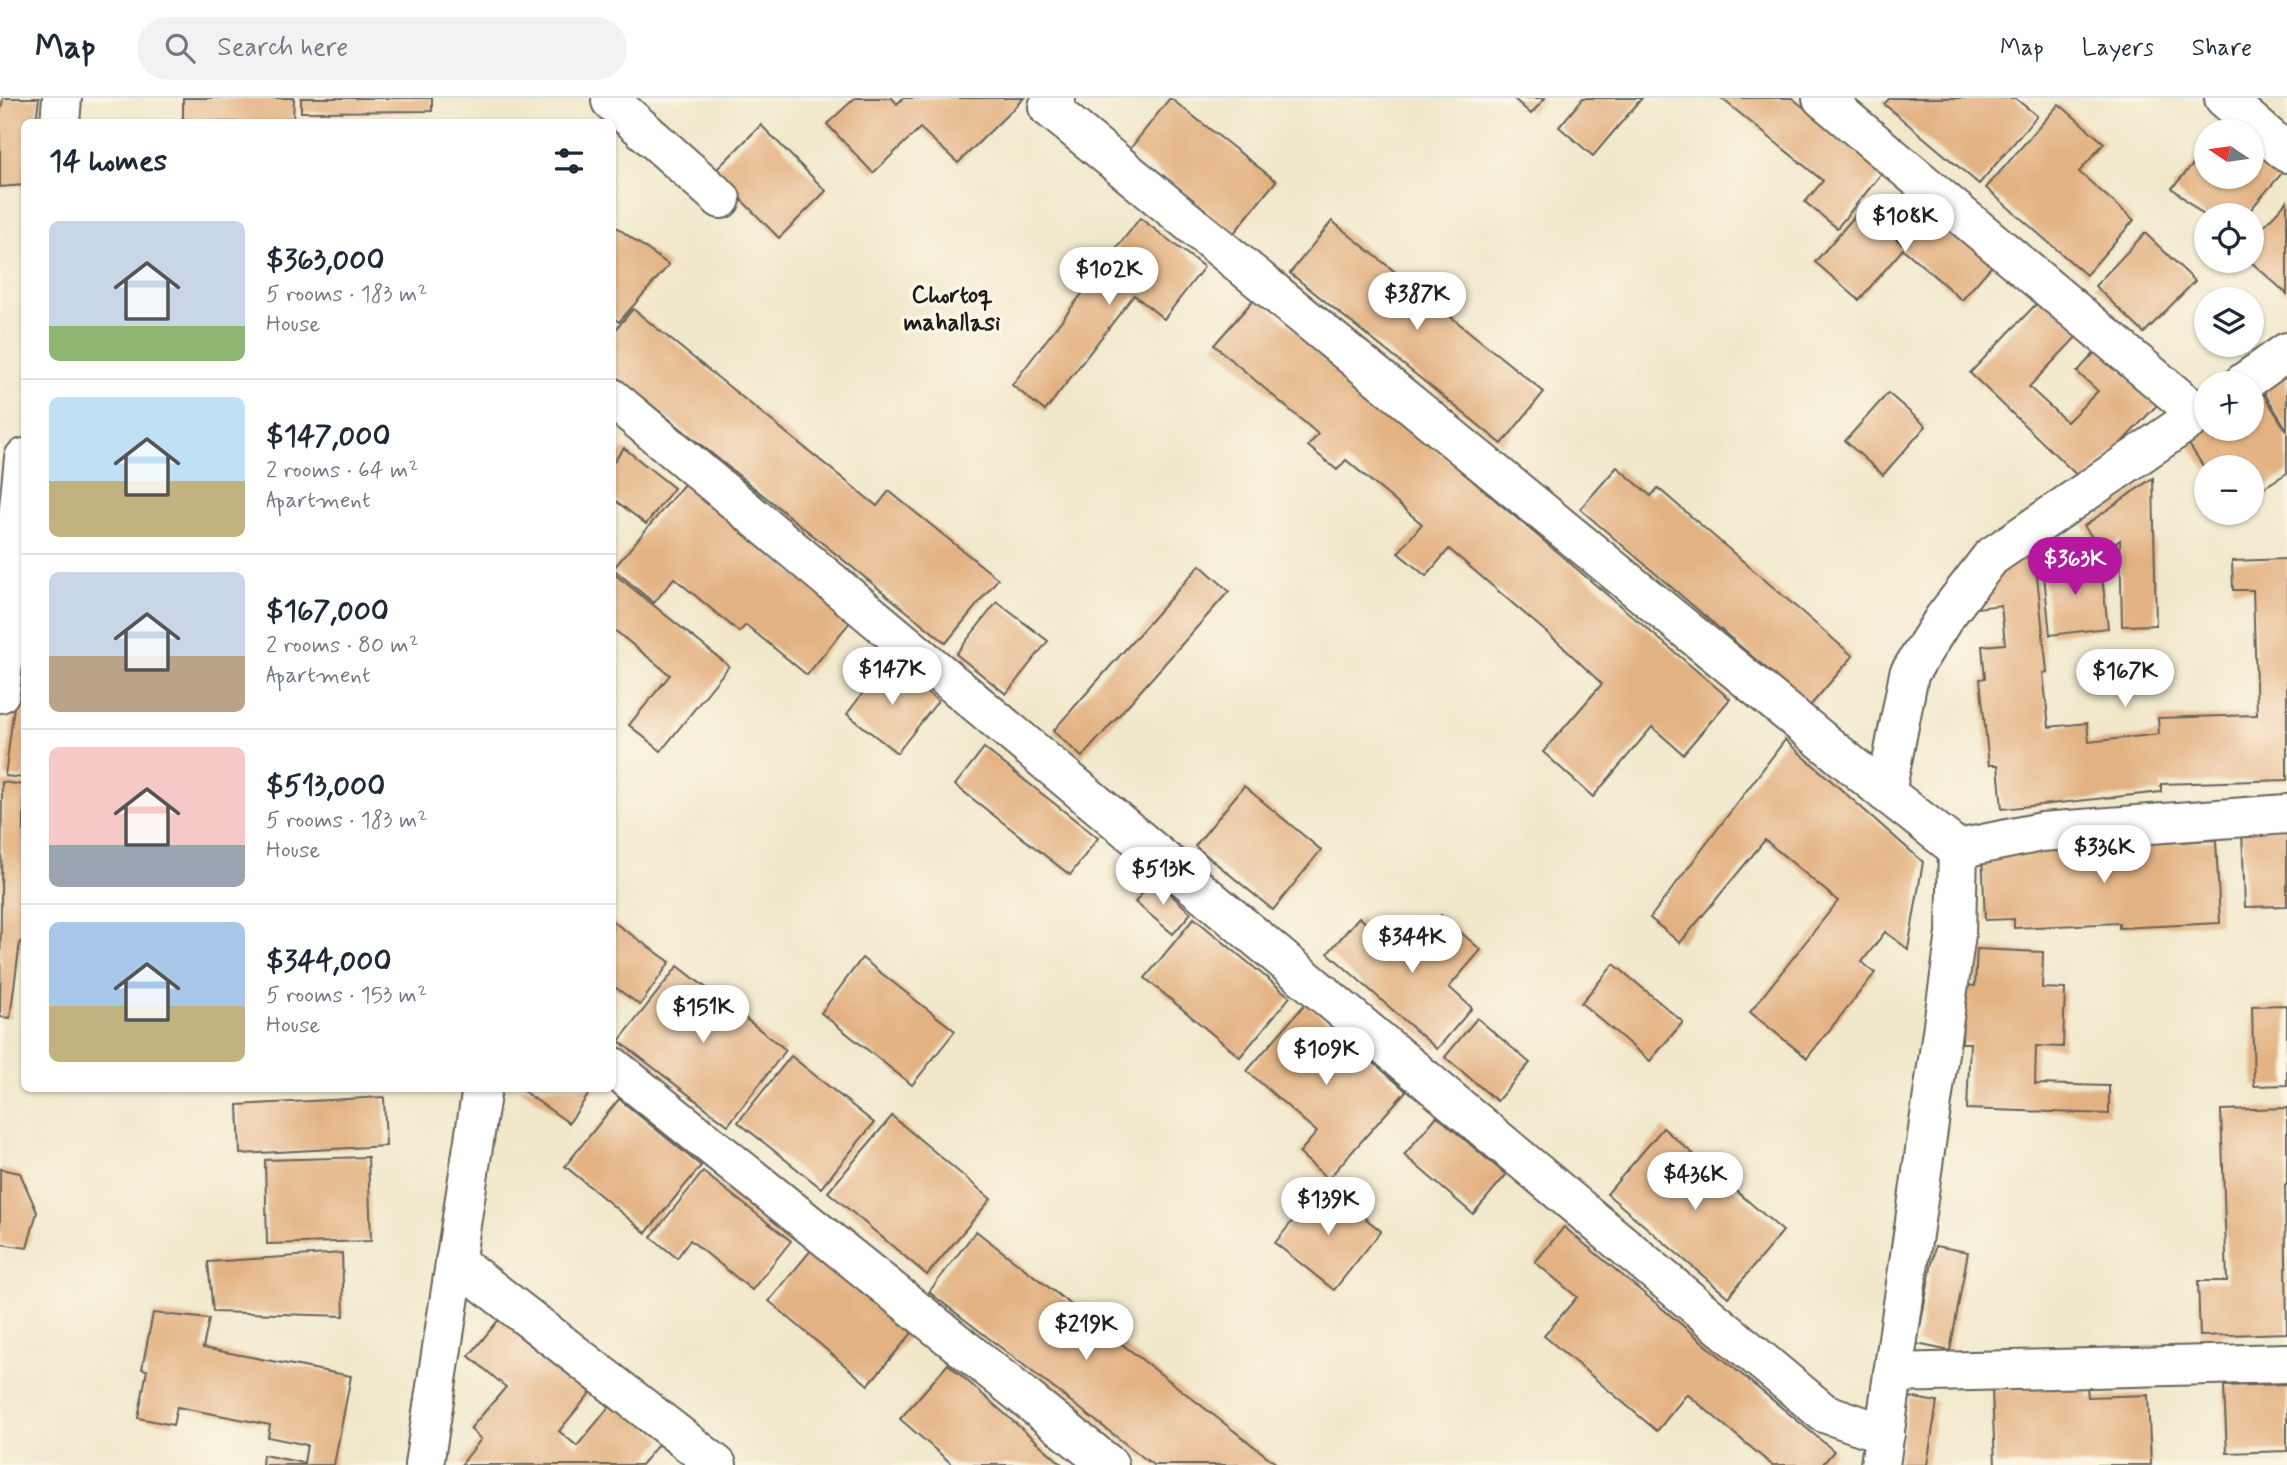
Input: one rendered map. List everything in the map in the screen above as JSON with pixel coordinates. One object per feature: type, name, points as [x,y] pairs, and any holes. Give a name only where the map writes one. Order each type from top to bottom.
[{"type":"street","points":[[60,119],[62,98]]},
{"type":"street","points":[[1056,98],[1048,107],[1958,849],[2040,832],[2287,814]]},
{"type":"street","points":[[1822,98],[2194,404]]},
{"type":"street","points":[[2224,98],[2287,153]]},
{"type":"street","points":[[610,107],[721,199]]},
{"type":"street","points":[[2259,371],[2287,352]]},
{"type":"street","points":[[616,401],[1824,1413],[1882,1449],[1956,934],[1958,849]]},
{"type":"street","points":[[1886,793],[1909,674],[1944,618],[1991,558],[2194,417]]},
{"type":"street","points":[[0,693],[21,487]]},
{"type":"street","points":[[616,1069],[1109,1465]]},
{"type":"street","points":[[424,1465],[481,1092]]},
{"type":"street","points":[[455,1261],[717,1465]]},
{"type":"street","points":[[1893,1374],[2287,1363]]},
{"type":"building","points":[[3,98],[39,98],[36,119],[21,119],[21,185],[0,187],[0,115]]},
{"type":"building","points":[[183,98],[294,98],[293,119],[183,119]]},
{"type":"building","points":[[301,98],[432,98],[432,111],[301,112]]},
{"type":"building","points":[[855,98],[892,98],[897,104],[903,98],[1024,98],[958,163],[920,128],[873,173],[827,124]]},
{"type":"building","points":[[1170,98],[1276,181],[1234,233],[1130,149]]},
{"type":"building","points":[[1513,98],[1545,98],[1531,114]]},
{"type":"building","points":[[1583,98],[1642,98],[1593,156],[1559,127]]},
{"type":"building","points":[[1721,98],[1792,98],[1883,172],[1837,228],[1805,202],[1823,181]]},
{"type":"building","points":[[1890,98],[2015,98],[2037,116],[1979,184],[1884,104]]},
{"type":"building","points":[[2059,104],[2104,143],[2079,172],[2134,220],[2086,275],[1986,188]]},
{"type":"building","points":[[761,125],[826,191],[779,238],[714,172]]},
{"type":"building","points":[[2264,157],[2282,173],[2256,203],[2194,203],[2194,207],[2172,188],[2194,163],[2194,189],[2264,189]]},
{"type":"building","points":[[2287,201],[2287,294],[2263,273],[2264,226]]},
{"type":"building","points":[[1933,207],[1996,261],[1962,300],[1903,249],[1859,300],[1815,262],[1861,209],[1901,243]]},
{"type":"building","points":[[1140,218],[1204,267],[1164,319],[1134,295],[1045,411],[1012,385]]},
{"type":"building","points":[[1332,221],[1544,392],[1502,444],[1290,273]]},
{"type":"building","points":[[616,227],[669,265],[619,322],[616,320]]},
{"type":"building","points":[[2145,233],[2195,281],[2144,333],[2095,286]]},
{"type":"building","points":[[1256,297],[1730,699],[1683,754],[1652,727],[1593,797],[1543,752],[1602,684],[1559,643],[1449,549],[1426,576],[1398,553],[1422,524],[1346,460],[1337,470],[1308,446],[1318,434],[1214,345]]},
{"type":"building","points":[[2043,297],[2081,332],[2029,387],[2067,422],[2098,391],[2077,372],[2099,348],[2158,404],[2084,482],[1970,373]]},
{"type":"building","points":[[633,309],[877,506],[889,491],[998,579],[946,643],[616,376],[616,329]]},
{"type":"building","points":[[2287,376],[2287,430],[2264,393]]},
{"type":"building","points":[[1888,393],[1926,426],[1883,475],[1845,441]]},
{"type":"building","points":[[2264,395],[2287,432],[2287,473],[2264,487],[2264,455],[2196,455],[2187,441],[2194,437],[2194,441],[2264,441]]},
{"type":"building","points":[[624,448],[674,488],[646,524],[616,501],[616,459]]},
{"type":"building","points":[[1617,467],[1651,496],[1658,488],[1853,656],[1810,706],[1580,509]]},
{"type":"building","points":[[2153,478],[2156,625],[2122,626],[2120,540],[2103,552],[2084,526]]},
{"type":"building","points":[[685,483],[851,621],[807,675],[746,625],[739,632],[674,578],[654,603],[616,571],[616,565]]},
{"type":"building","points":[[2034,547],[2047,672],[2043,673],[2049,727],[2087,723],[2089,742],[2159,734],[2158,718],[2257,715],[2253,590],[2233,590],[2232,561],[2287,559],[2287,780],[2161,784],[2161,792],[2002,809],[1998,765],[1989,765],[1980,679],[1985,678],[1982,646],[2005,644],[2001,605],[1977,608],[1975,588]]},
{"type":"building","points":[[2100,559],[2108,628],[2050,635],[2043,565]]},
{"type":"building","points":[[1200,565],[1229,591],[1082,757],[1053,731]]},
{"type":"building","points":[[616,575],[729,666],[661,751],[629,725],[670,675],[616,631]]},
{"type":"building","points":[[997,602],[1048,641],[1006,694],[956,654]]},
{"type":"building","points":[[21,652],[21,778],[5,776]]},
{"type":"building","points":[[887,661],[938,701],[897,753],[847,714]]},
{"type":"building","points":[[1785,740],[1923,862],[1908,949],[1885,932],[1862,962],[1875,973],[1807,1058],[1750,1012],[1838,901],[1765,840],[1680,943],[1650,918]]},
{"type":"building","points":[[984,748],[1098,838],[1070,875],[955,785]]},
{"type":"building","points":[[2,782],[21,785],[21,942],[10,1018],[0,1017]]},
{"type":"building","points":[[1244,786],[1321,850],[1273,910],[1195,846]]},
{"type":"building","points":[[2287,828],[2287,906],[2245,907],[2242,830]]},
{"type":"building","points":[[2216,840],[2220,923],[2119,928],[2119,923],[2014,928],[2014,919],[1985,920],[1982,852]]},
{"type":"building","points":[[1154,879],[1191,913],[1173,934],[1135,902]]},
{"type":"building","points":[[1441,915],[1481,950],[1449,987],[1472,1008],[1437,1049],[1328,953],[1359,917],[1405,957]]},
{"type":"building","points":[[1194,918],[1290,997],[1240,1057],[1145,978]]},
{"type":"building","points":[[616,924],[670,962],[640,1005],[616,988]]},
{"type":"building","points":[[1977,949],[2043,952],[2042,988],[2065,989],[2063,1047],[2036,1046],[2035,1084],[2109,1086],[2109,1114],[1967,1109],[1970,1043],[1962,1043],[1964,985],[1975,986]]},
{"type":"building","points":[[862,958],[955,1031],[912,1085],[821,1013]]},
{"type":"building","points":[[1614,964],[1683,1022],[1650,1061],[1581,1003]]},
{"type":"building","points":[[678,966],[786,1050],[728,1125],[619,1041]]},
{"type":"building","points":[[1306,1003],[1406,1091],[1328,1179],[1299,1153],[1317,1132],[1247,1071]]},
{"type":"building","points":[[2287,1005],[2287,1085],[2254,1086],[2252,1006]]},
{"type":"building","points":[[1477,1018],[1530,1063],[1497,1101],[1445,1057]]},
{"type":"building","points":[[791,1056],[874,1123],[821,1188],[738,1122]]},
{"type":"building","points":[[525,1092],[590,1092],[569,1123]]},
{"type":"building","points":[[384,1097],[386,1146],[240,1154],[238,1105]]},
{"type":"building","points":[[619,1099],[701,1166],[646,1233],[565,1166]]},
{"type":"building","points":[[2287,1108],[2287,1333],[2200,1336],[2198,1281],[2227,1281],[2221,1110]]},
{"type":"building","points":[[892,1116],[991,1199],[927,1275],[828,1192]]},
{"type":"building","points":[[1437,1116],[1506,1175],[1473,1214],[1404,1155]]},
{"type":"building","points":[[1663,1128],[1783,1231],[1728,1297],[1607,1194]]},
{"type":"building","points":[[368,1157],[371,1241],[267,1244],[265,1160]]},
{"type":"building","points":[[0,1169],[20,1173],[37,1212],[27,1248],[0,1244]]},
{"type":"building","points":[[703,1172],[791,1241],[752,1290],[690,1240],[677,1258],[651,1237]]},
{"type":"building","points":[[1322,1184],[1381,1231],[1334,1290],[1275,1243]]},
{"type":"building","points":[[1564,1227],[1834,1451],[1822,1465],[1772,1465],[1687,1394],[1657,1431],[1544,1336],[1577,1297],[1535,1262]]},
{"type":"building","points":[[976,1231],[1278,1465],[1153,1465],[929,1292]]},
{"type":"building","points":[[1935,1246],[1968,1252],[1950,1351],[1917,1344]]},
{"type":"building","points":[[812,1249],[912,1333],[868,1385],[769,1301]]},
{"type":"building","points":[[342,1253],[344,1316],[213,1312],[208,1262]]},
{"type":"building","points":[[505,1312],[596,1386],[559,1431],[577,1446],[615,1400],[663,1439],[641,1465],[461,1465],[481,1439],[470,1429],[506,1387],[469,1356]]},
{"type":"building","points":[[153,1313],[209,1319],[203,1348],[351,1376],[334,1465],[262,1465],[263,1455],[304,1463],[307,1445],[268,1437],[270,1425],[177,1407],[173,1425],[138,1418],[147,1370],[142,1369]]},
{"type":"building","points":[[948,1364],[1063,1465],[953,1465],[900,1419]]},
{"type":"building","points":[[2287,1384],[2287,1451],[2227,1453],[2224,1386]]},
{"type":"building","points":[[2087,1387],[2088,1397],[2148,1395],[2151,1465],[1995,1465],[1992,1390]]},
{"type":"building","points":[[1909,1397],[1937,1402],[1927,1465],[1898,1465]]},
{"type":"district","name":"Chortoq mahallasi","points":[[952,309]]}]
